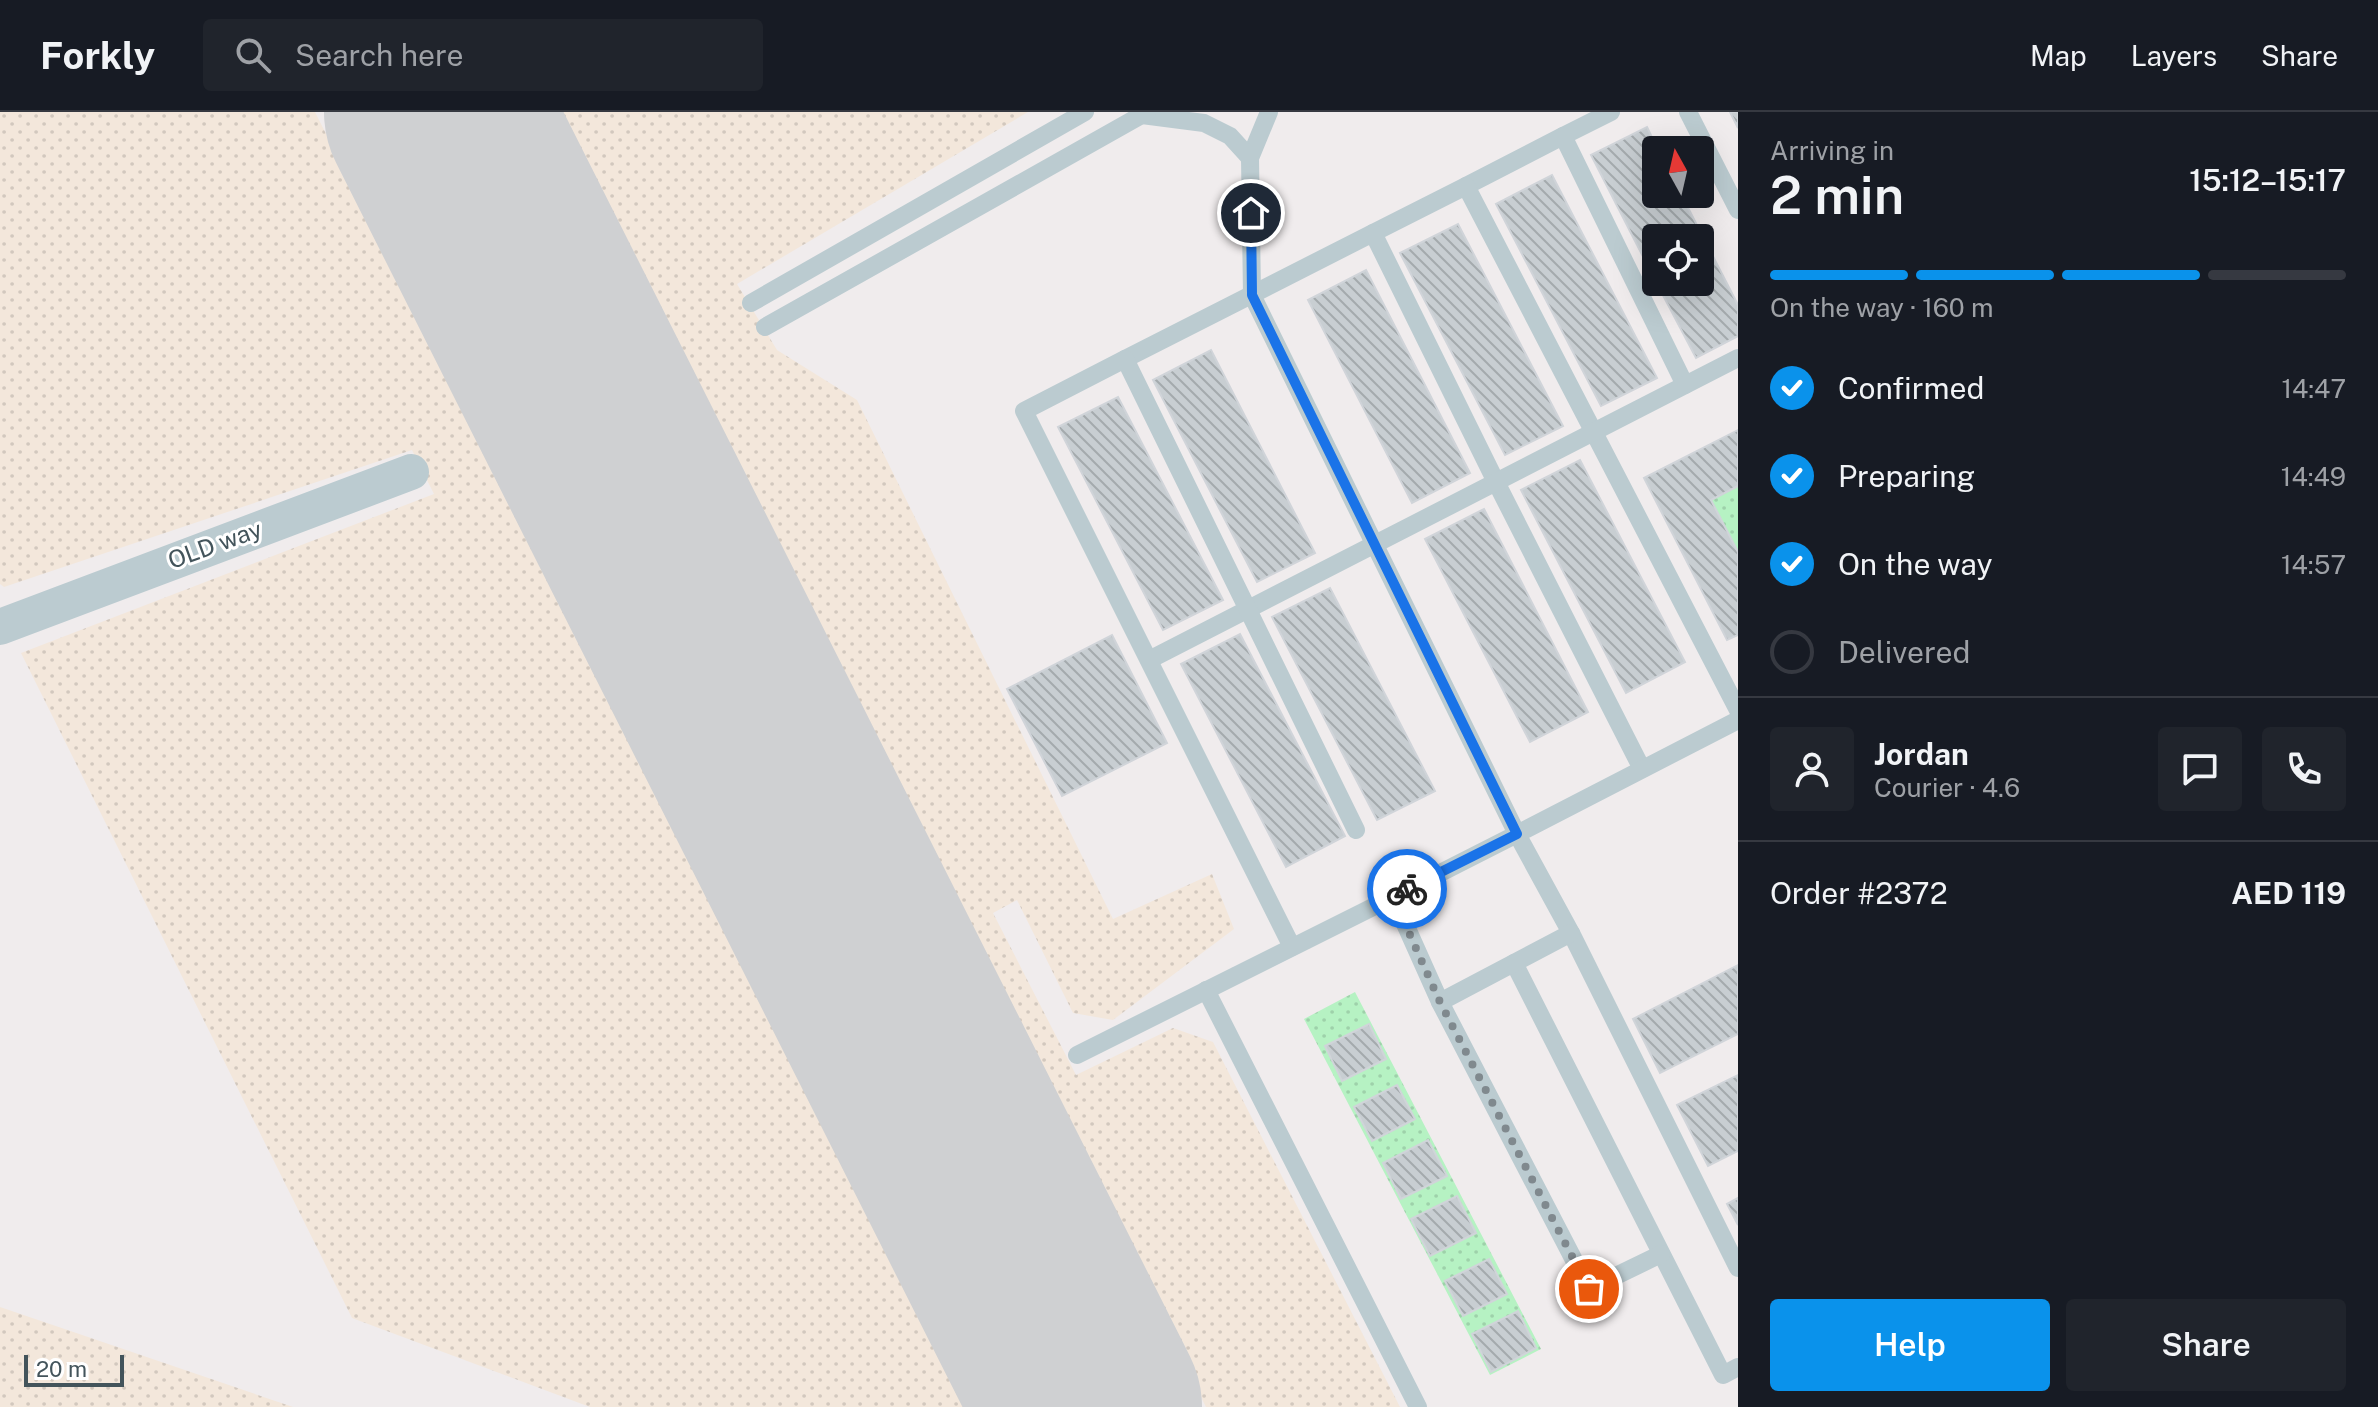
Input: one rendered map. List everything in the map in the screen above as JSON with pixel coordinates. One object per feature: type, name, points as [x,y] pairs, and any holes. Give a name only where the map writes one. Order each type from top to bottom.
[{"type":"street","name":"OLD way","points":[[9,623],[411,472]]},
{"type":"lane","points":[[751,303],[1085,112]]},
{"type":"lane","points":[[1269,112],[1250,158],[1252,295],[1517,834],[1571,933],[1738,1268]]},
{"type":"lane","points":[[1292,947],[1024,411],[1611,112]]},
{"type":"lane","points":[[1688,112],[1738,210]]},
{"type":"lane","points":[[765,327],[1144,113],[1204,123],[1230,136],[1250,158]]},
{"type":"lane","points":[[1563,136],[1685,385]]},
{"type":"lane","points":[[1466,186],[1738,710]]},
{"type":"lane","points":[[1373,233],[1642,769]]},
{"type":"lane","points":[[1149,660],[1738,358]]},
{"type":"lane","points":[[1125,359],[1356,830]]},
{"type":"lane","points":[[1077,1055],[1738,720]]},
{"type":"lane","points":[[1393,897],[1440,1002],[1589,1289],[1661,1254]]},
{"type":"lane","points":[[1440,1002],[1571,933]]},
{"type":"lane","points":[[1514,963],[1723,1375],[1738,1367]]},
{"type":"lane","points":[[1206,990],[1418,1407]]},
{"type":"green space","points":[[1738,486],[1738,552],[1711,500]]},
{"type":"green space","points":[[1355,992],[1541,1349],[1490,1375],[1304,1019]],"holes":[[[1368,1024],[1386,1059],[1343,1081],[1325,1046]],[[1397,1085],[1415,1119],[1355,1107]],[[1428,1140],[1446,1176],[1402,1199],[1383,1163]],[[1457,1196],[1476,1233],[1430,1256],[1411,1219]],[[1489,1259],[1506,1294],[1463,1316],[1445,1281]],[[1518,1311],[1536,1348],[1490,1371],[1472,1334]]]},
{"type":"sand","points":[[0,112],[315,112],[967,1407],[590,1407],[352,1318],[21,653],[434,494],[412,450],[4,587],[0,584]]},
{"type":"sand","points":[[554,112],[1028,112],[737,284],[777,350],[857,400],[1113,919],[1212,874],[1234,929],[1113,1020],[1073,1013],[1017,900],[993,913],[1076,1075],[1173,1028],[1213,1042],[1400,1407],[1206,1407]]},
{"type":"sand","points":[[0,1307],[293,1407],[0,1407]]},
{"type":"building","points":[[1730,112],[1738,112],[1738,128]]},
{"type":"building","points":[[1647,127],[1651,136],[1642,136],[1642,208],[1688,208],[1696,224],[1642,224],[1642,255],[1591,155]]},
{"type":"building","points":[[1552,175],[1657,378],[1601,406],[1496,204]]},
{"type":"building","points":[[1458,224],[1563,426],[1505,455],[1400,253]]},
{"type":"building","points":[[1714,258],[1738,305],[1738,336],[1696,358],[1663,296],[1714,296]]},
{"type":"building","points":[[1366,270],[1470,473],[1412,503],[1308,300]]},
{"type":"building","points":[[1211,350],[1315,553],[1257,582],[1153,380]]},
{"type":"building","points":[[1118,397],[1223,600],[1163,630],[1058,427]]},
{"type":"building","points":[[1738,430],[1738,486],[1711,500],[1738,552],[1738,635],[1727,640],[1644,478]]},
{"type":"building","points":[[1580,460],[1685,662],[1626,693],[1521,490]]},
{"type":"building","points":[[1484,509],[1588,712],[1530,742],[1425,539]]},
{"type":"building","points":[[1330,588],[1435,791],[1377,820],[1272,617]]},
{"type":"building","points":[[1240,634],[1345,836],[1286,867],[1181,664]]},
{"type":"building","points":[[1112,635],[1167,743],[1062,796],[1007,689]]},
{"type":"building","points":[[1738,965],[1738,1034],[1660,1073],[1633,1019]]},
{"type":"building","points":[[1369,1024],[1386,1059],[1342,1081],[1325,1046]]},
{"type":"building","points":[[1738,1075],[1738,1151],[1708,1166],[1677,1105]]},
{"type":"building","points":[[1397,1085],[1415,1119],[1372,1141],[1354,1107]]},
{"type":"building","points":[[1428,1140],[1447,1176],[1401,1199],[1383,1163]]},
{"type":"building","points":[[1457,1196],[1476,1233],[1430,1256],[1411,1219]]},
{"type":"building","points":[[1738,1198],[1738,1225],[1727,1204]]},
{"type":"building","points":[[1489,1259],[1507,1294],[1463,1316],[1445,1281]]},
{"type":"building","points":[[1518,1311],[1536,1348],[1491,1372],[1472,1334]]},
{"type":"runway","points":[[437,112],[1089,1407]]},
{"type":"way so far","points":[[1407,889],[1393,897],[1440,1002],[1589,1289]]},
{"type":"route","points":[[1251,213],[1252,295],[1517,834],[1407,889]]}]
